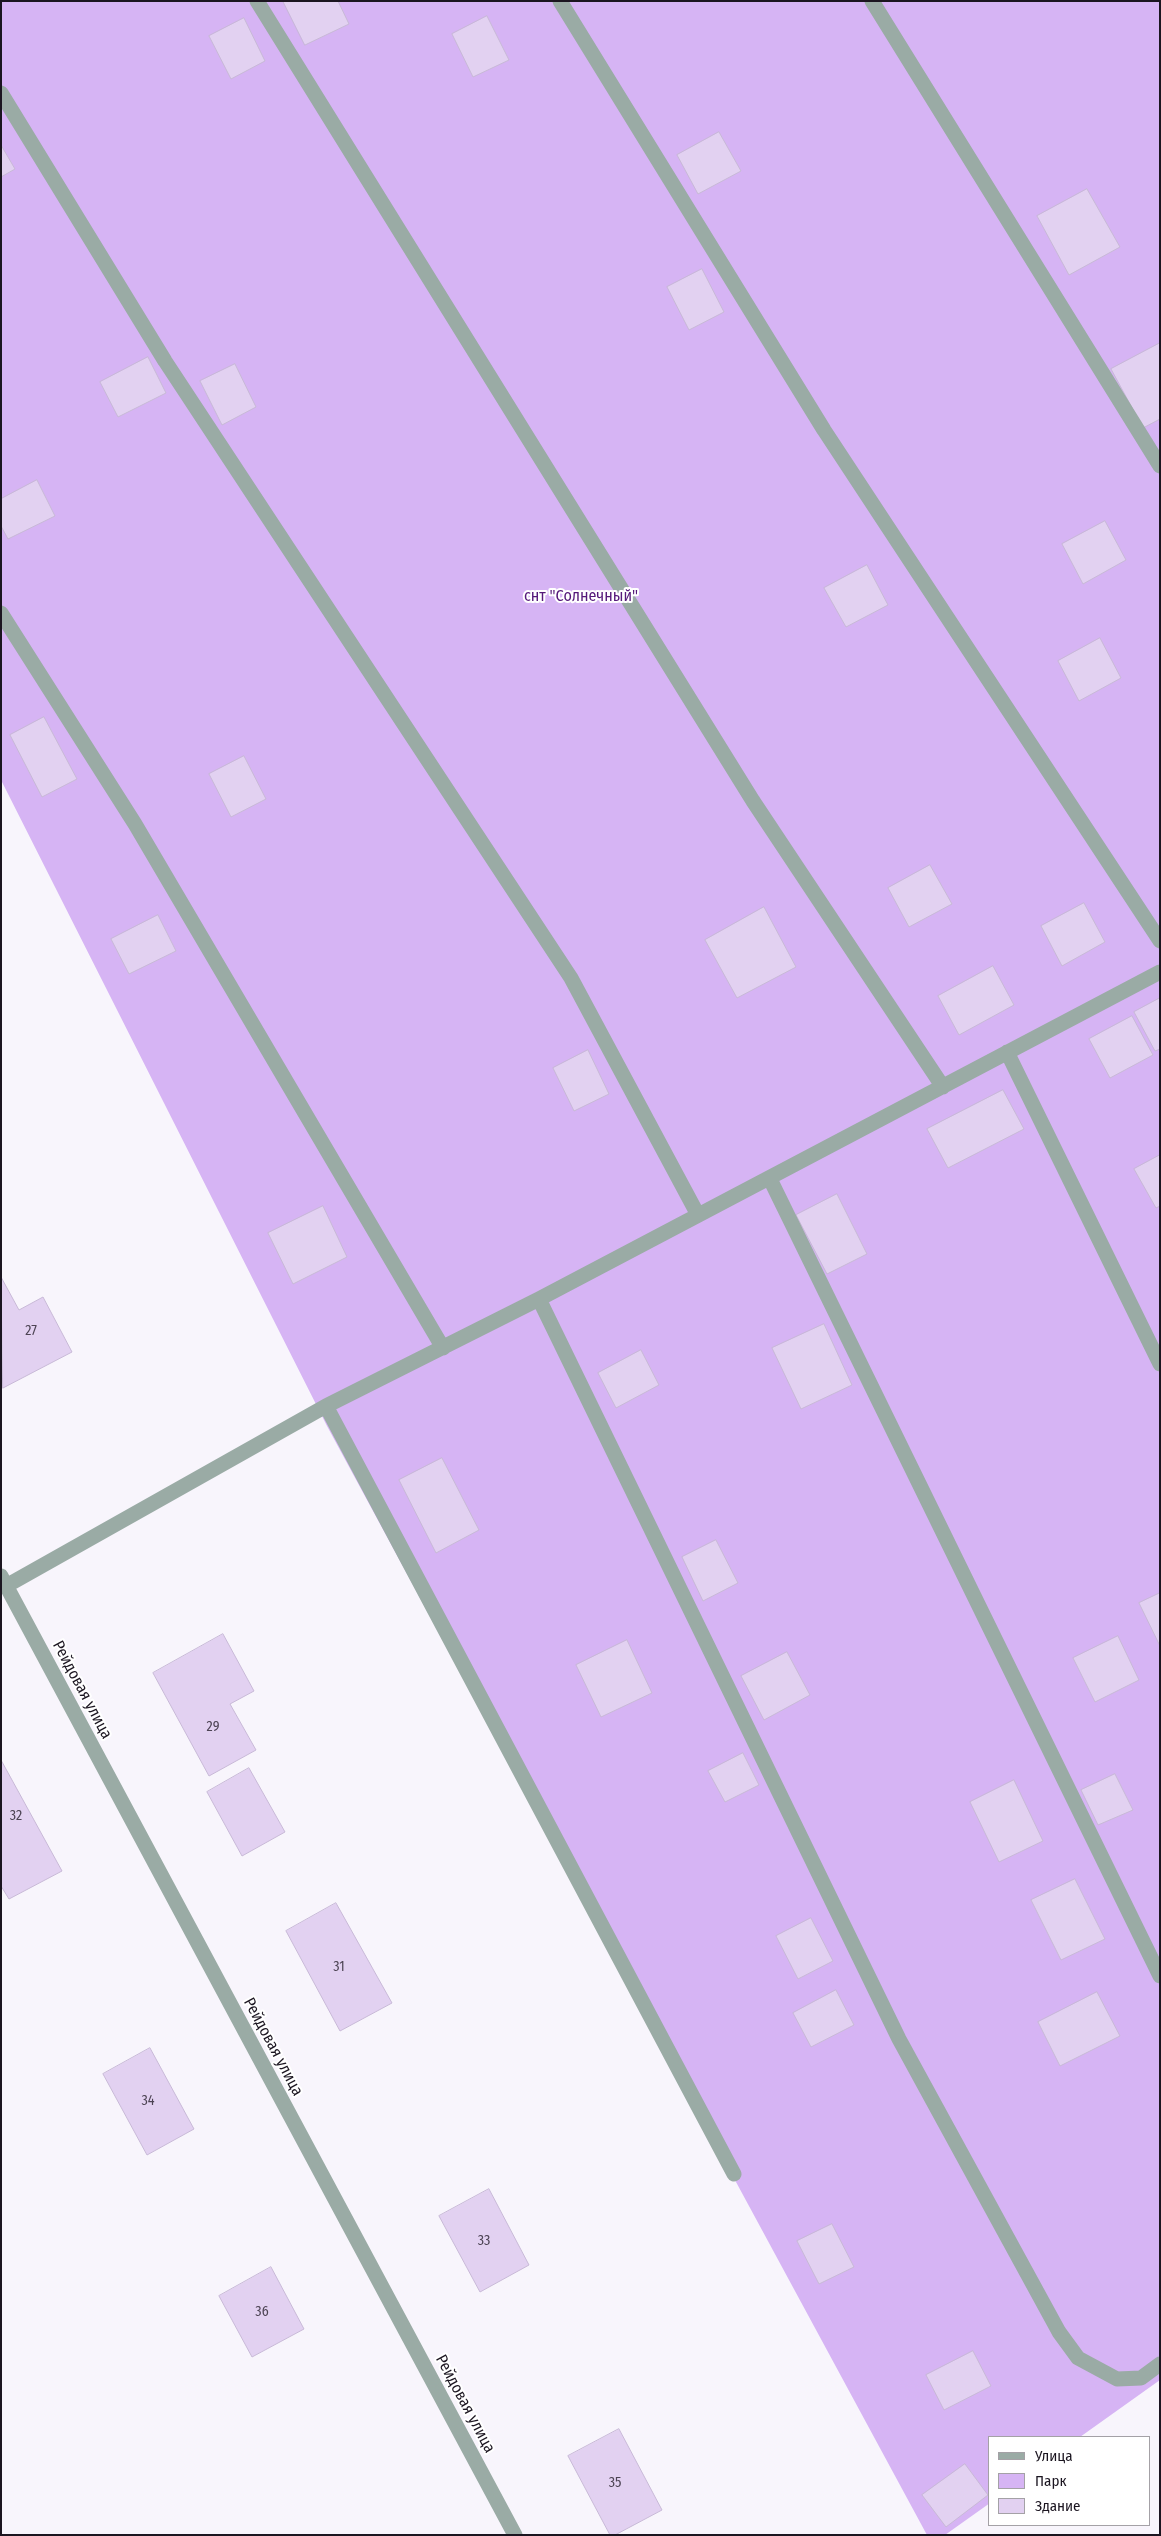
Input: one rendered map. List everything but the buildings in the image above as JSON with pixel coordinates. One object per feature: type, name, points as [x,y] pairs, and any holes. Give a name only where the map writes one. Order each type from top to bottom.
[{"type":"street","points":[[257,1],[753,800],[944,1087]]},
{"type":"street","points":[[560,1],[824,430],[1160,941]]},
{"type":"street","points":[[872,1],[1160,466]]},
{"type":"street","points":[[1,93],[165,361],[571,978],[698,1215]]},
{"type":"street","points":[[1,613],[135,824],[443,1348]]},
{"type":"street","points":[[4,1581],[326,1406],[539,1299],[770,1179],[1160,972]]},
{"type":"street","points":[[1007,1052],[1160,1364]]},
{"type":"street","points":[[770,1179],[1160,1976]]},
{"type":"street","points":[[539,1299],[899,2039],[1060,2332],[1078,2358],[1117,2380],[1141,2378],[1160,2364]]},
{"type":"street","points":[[326,1406],[734,2174]]},
{"type":"street","name":"Рейдовая улица","points":[[4,1581],[515,2535]]},
{"type":"green space","name":"снт \"Солнечный\"","points":[[1,1],[1160,1],[1160,2380],[1081,2436],[988,2436],[988,2504],[945,2535],[927,2535],[327,1426],[1,780]]}]
